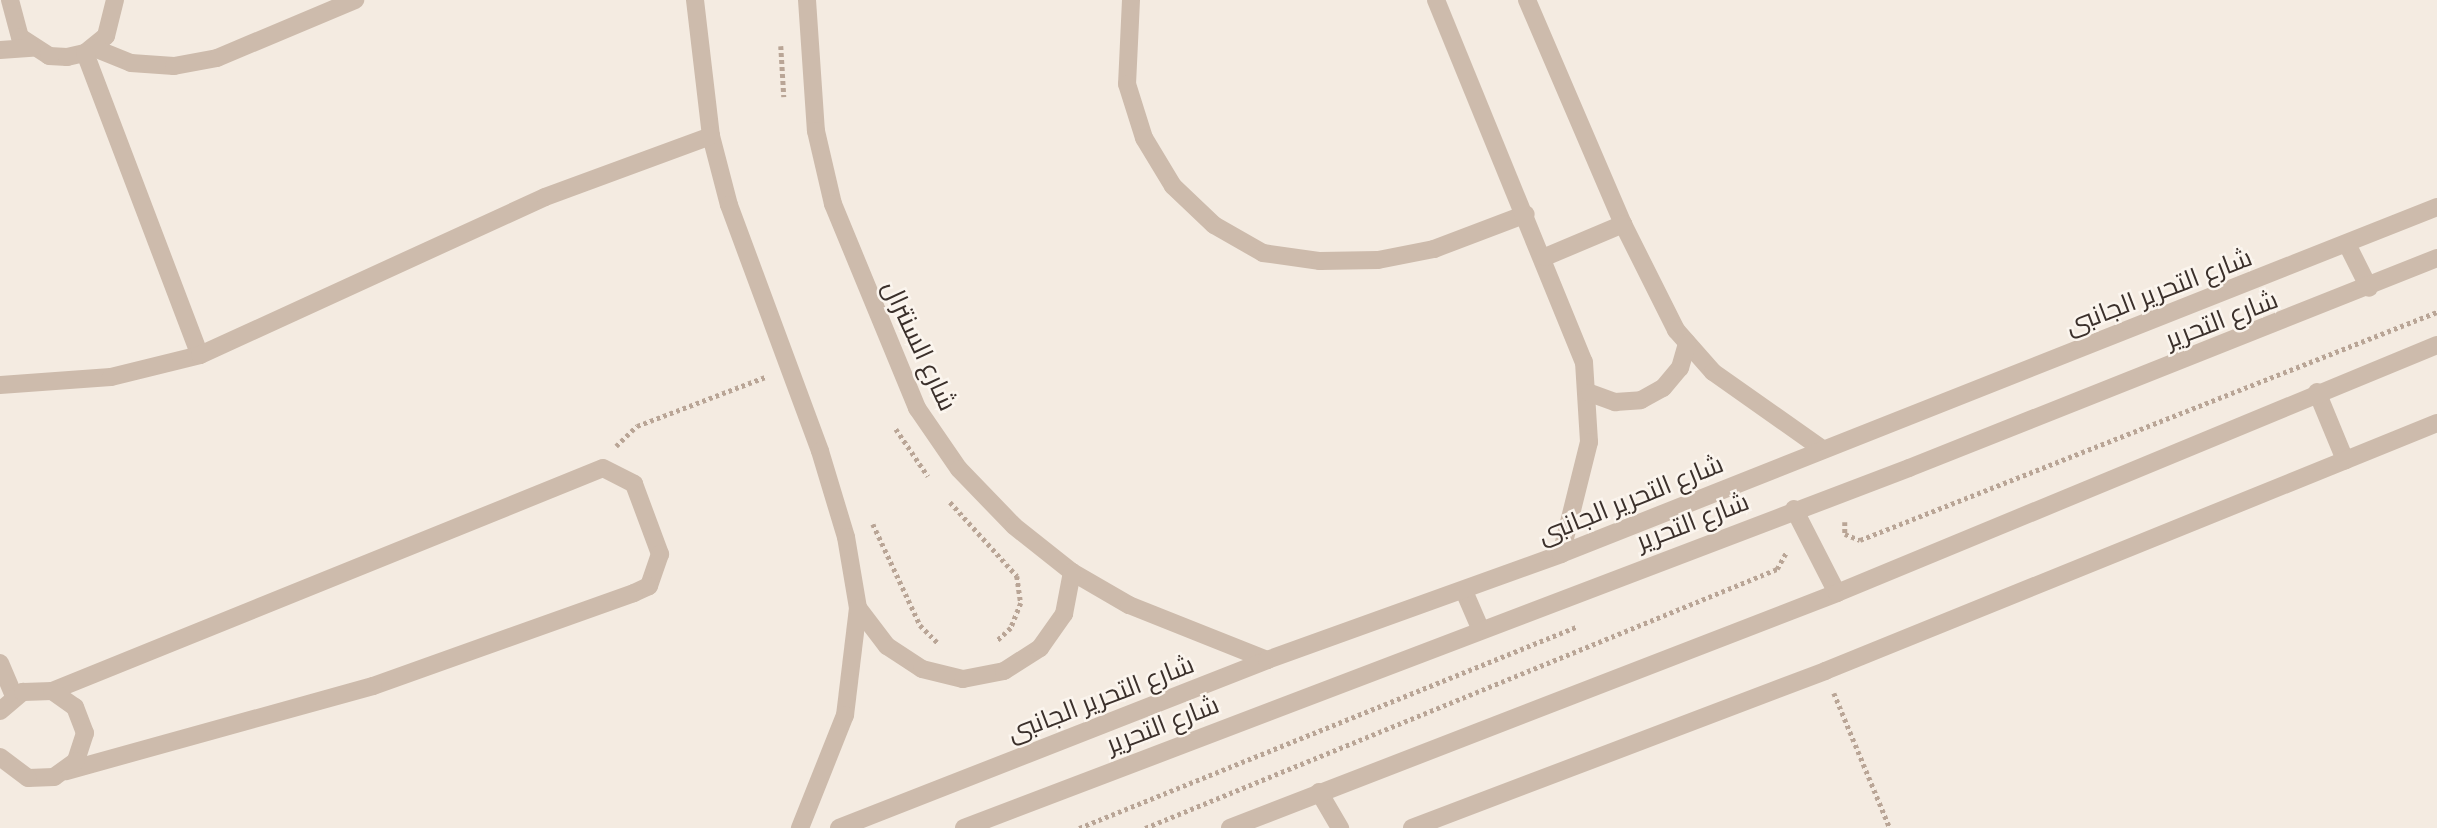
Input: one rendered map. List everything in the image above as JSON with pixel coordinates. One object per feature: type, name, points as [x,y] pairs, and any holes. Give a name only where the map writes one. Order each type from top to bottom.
[{"type":"street","points":[[10,0],[13,23],[32,48],[49,56],[89,50],[131,63],[174,66],[217,58],[355,0]]},
{"type":"street","points":[[89,50],[113,21],[115,0]]},
{"type":"street","points":[[695,0],[711,136],[846,537],[859,608],[845,715],[800,828]]},
{"type":"street","name":"شارع السنترال","points":[[807,0],[816,131],[833,204],[907,386],[959,469],[1014,526],[1072,572],[1129,605],[1267,660]]},
{"type":"street","points":[[1131,0],[1127,84],[1144,138],[1173,186],[1205,217],[1263,253],[1320,261],[1378,260],[1434,249],[1526,214]]},
{"type":"street","points":[[1436,0],[1545,257],[1590,393],[1589,442],[1561,554]]},
{"type":"street","points":[[1527,0],[1623,224],[1687,343],[1743,396],[1822,449]]},
{"type":"street","points":[[0,50],[32,48]]},
{"type":"street","points":[[89,50],[200,355]]},
{"type":"street","points":[[0,385],[111,377],[200,355],[545,197],[711,136]]},
{"type":"street","name":"شارع التحرير الجانبى","points":[[839,828],[1267,660],[1561,554],[2437,207]]},
{"type":"street","points":[[1545,257],[1623,224]]},
{"type":"street","points":[[2347,244],[2369,288]]},
{"type":"street","name":"شارع التحرير","points":[[964,828],[2369,288],[2437,258]]},
{"type":"street","points":[[1590,393],[1615,402],[1640,400],[1663,388],[1679,368],[1687,343]]},
{"type":"street","points":[[1230,828],[1837,593],[2317,392],[2437,345]]},
{"type":"street","points":[[2317,392],[2345,460]]},
{"type":"street","points":[[1412,828],[1825,671],[2437,423]]},
{"type":"street","points":[[0,711],[14,696],[52,691],[603,468],[634,484],[660,554],[649,586],[373,686],[66,771],[28,778],[0,757]]},
{"type":"street","points":[[1794,509],[1837,593]]},
{"type":"street","points":[[859,608],[887,646],[922,669],[963,679],[1004,671],[1040,649],[1064,614],[1072,572]]},
{"type":"street","points":[[1464,591],[1480,628]]},
{"type":"street","points":[[0,663],[14,696]]},
{"type":"street","points":[[52,691],[75,707],[83,726],[82,748],[66,771]]},
{"type":"street","points":[[1319,792],[1340,828]]},
{"type":"path","points":[[780,40],[786,108]]},
{"type":"path","points":[[1855,514],[1843,525],[1852,540],[1860,540],[2437,312]]},
{"type":"path","points":[[603,468],[637,426],[789,368]]},
{"type":"path","points":[[894,423],[931,480]]},
{"type":"path","points":[[940,490],[1017,576],[1021,603],[1012,628],[991,646]]},
{"type":"path","points":[[870,516],[920,625],[951,648]]},
{"type":"path","points":[[1145,828],[1777,569],[1784,563],[1782,546]]},
{"type":"path","points":[[1079,828],[1580,625]]},
{"type":"path","points":[[1825,671],[1890,828]]}]
